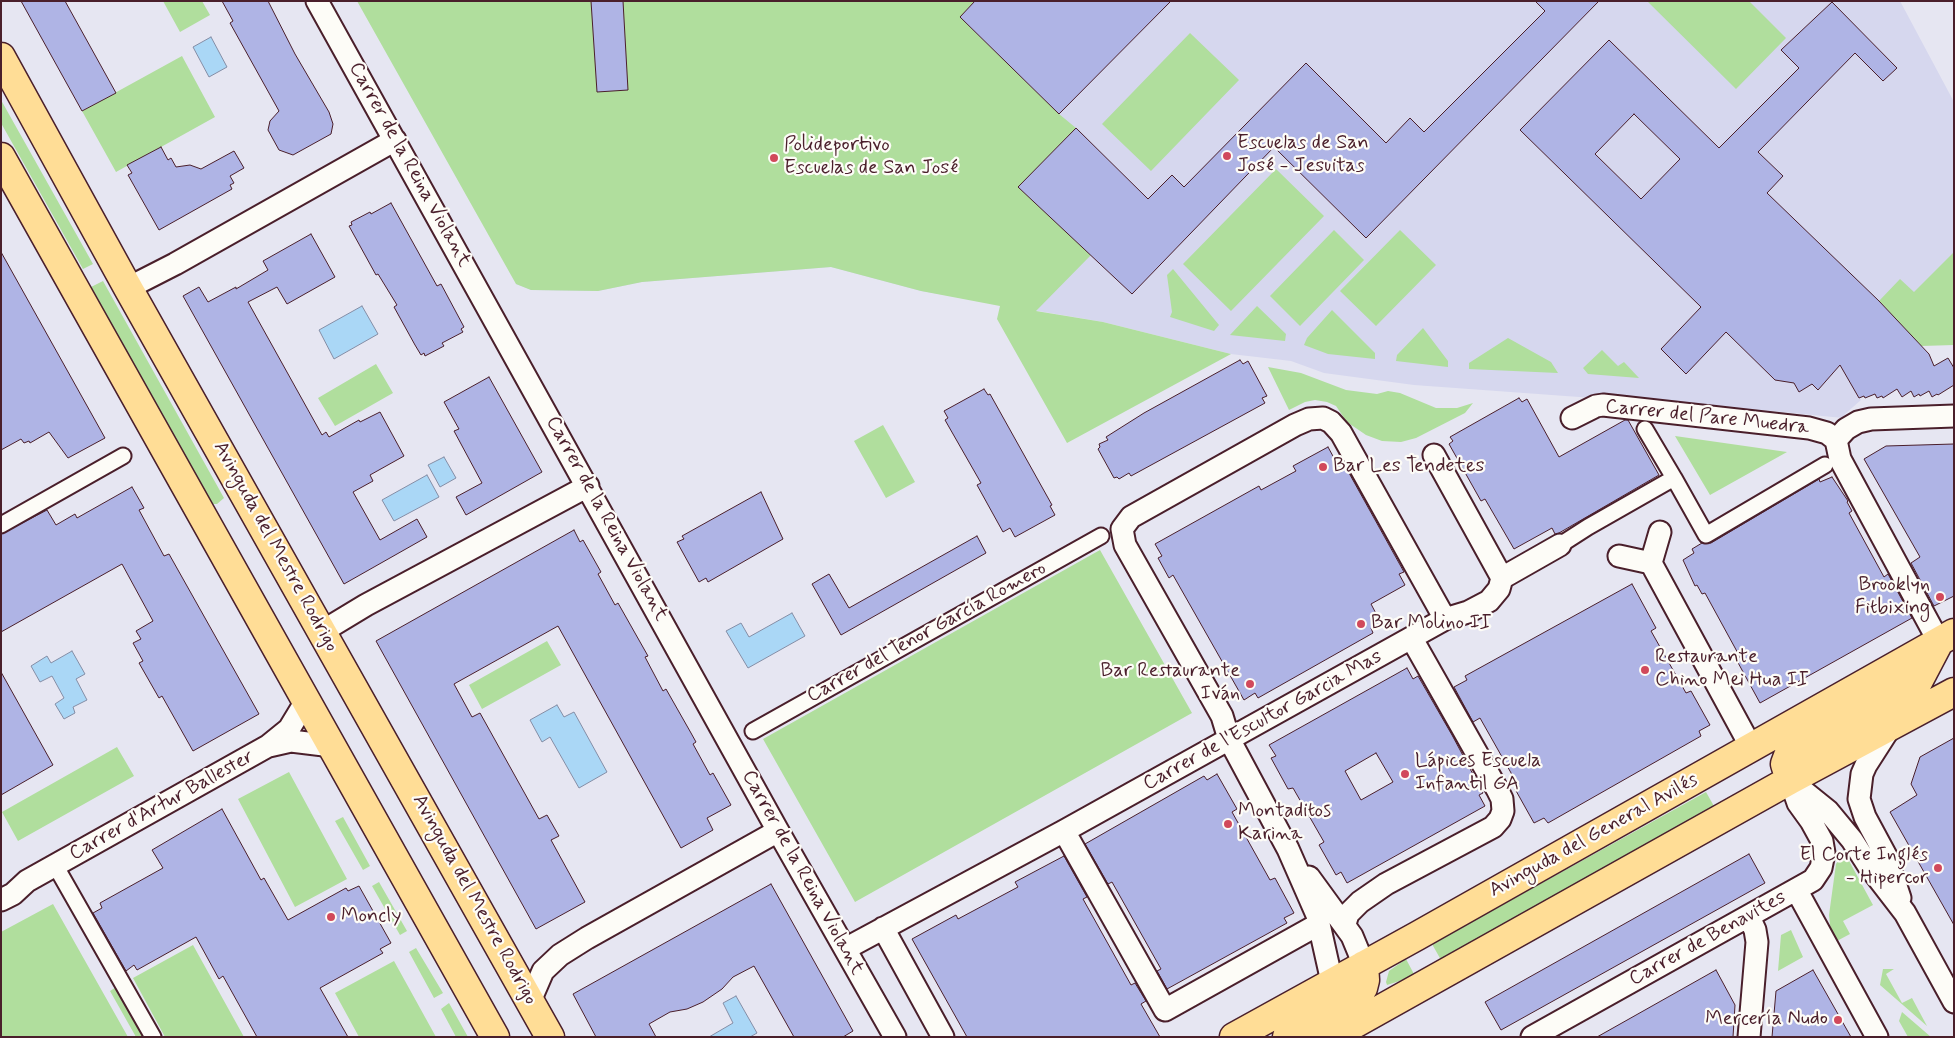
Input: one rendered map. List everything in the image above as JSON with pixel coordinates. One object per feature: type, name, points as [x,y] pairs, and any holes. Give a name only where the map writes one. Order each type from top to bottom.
[{"type":"main road","name":"Avinguda del Mestre Rodrigo","points":[[1,57],[128,288],[323,631],[550,1037]]},
{"type":"main road","points":[[1,157],[495,1037]]},
{"type":"main road","points":[[1790,780],[1785,764],[1788,756],[1795,750],[1918,682],[1946,637]]},
{"type":"main road","name":"Avinguda del General Avilés","points":[[1234,1037],[1946,637]]},
{"type":"main road","points":[[1331,1037],[1790,780],[1954,692]]},
{"type":"main road","points":[[1287,1037],[1355,998],[1363,988],[1365,980],[1364,965]]},
{"type":"street","name":"Carrer de la Reina Violant","points":[[317,1],[588,486],[778,832],[895,1037]]},
{"type":"street","points":[[128,288],[175,264],[395,140]]},
{"type":"street","name":"Carrer del Pare Muedra","points":[[1572,418],[1596,406],[1603,405],[1809,428],[1827,433],[1836,440],[1846,429],[1858,422],[1872,419],[1954,416]]},
{"type":"street","points":[[1332,982],[1317,915],[1288,849],[1230,739],[1222,716],[1125,545],[1122,529],[1131,517],[1295,425],[1309,419],[1322,418],[1331,422],[1341,433],[1445,619]]},
{"type":"street","points":[[1645,429],[1706,535],[1824,465]]},
{"type":"street","points":[[1836,440],[1840,459],[1946,637]]},
{"type":"street","points":[[1434,455],[1502,578],[1674,478]]},
{"type":"street","points":[[1,525],[123,456]]},
{"type":"street","points":[[323,631],[366,605],[588,486]]},
{"type":"street","points":[[1660,532],[1651,563],[1751,748]]},
{"type":"street","name":"Carrer del Tenor García Romero","points":[[753,731],[1101,536]]},
{"type":"street","points":[[1619,556],[1651,563]]},
{"type":"street","name":"Carrer de l'Escultor Garcia Mas","points":[[846,949],[1064,831],[1445,619],[1468,612],[1489,601],[1499,589],[1502,578]]},
{"type":"street","points":[[1345,924],[1348,914],[1360,902],[1386,884],[1493,827],[1500,819],[1503,811],[1502,799],[1412,639]]},
{"type":"street","name":"Carrer d'Artur Ballester","points":[[1,900],[13,894],[26,881],[268,746],[289,729],[306,702]]},
{"type":"street","points":[[1892,725],[1866,765],[1862,774],[1859,799],[1865,817],[1886,856],[1905,912]]},
{"type":"street","name":"Carrer d'Artur Ballester","points":[[268,746],[291,741],[332,746]]},
{"type":"street","points":[[1790,780],[1828,811],[1905,912],[1954,1002]]},
{"type":"street","name":"Carrer de Benavites","points":[[1532,1037],[1814,880],[1821,868],[1824,853],[1822,841],[1811,820],[1798,803],[1790,780]]},
{"type":"street","points":[[1064,831],[1166,1010],[1319,924]]},
{"type":"street","points":[[530,1001],[543,971],[560,954],[778,832]]},
{"type":"street","points":[[1288,849],[1345,924],[1364,965]]},
{"type":"street","name":"Carrer d'Artur Ballester","points":[[55,865],[152,1037]]},
{"type":"street","name":"Carrer d'Artur Ballester","points":[[1,883],[8,884],[26,881]]},
{"type":"street","points":[[1796,891],[1877,1037]]},
{"type":"street","points":[[1749,917],[1755,930],[1757,942],[1749,1037]]},
{"type":"street","points":[[883,928],[943,1037]]},
{"type":"shaded area","name":"Escuelas de San José - Jesuitas","points":[[486,1],[1900,1],[1954,102],[1954,345],[1865,340],[1840,365],[1861,400],[1843,418],[1772,411],[1414,385],[1324,373],[1291,361],[1231,354],[1103,322],[921,291],[831,267],[642,282],[598,291],[531,290],[516,284]]},
{"type":"green space","points":[[163,1],[202,1],[210,15],[180,32]]},
{"type":"green space","name":"Polideportivo Escuelas de San José","points":[[357,1],[975,1],[960,17],[1059,114],[1076,128],[1019,187],[1091,255],[1036,311],[1103,322],[1231,354],[1067,443],[997,319],[1000,306],[921,291],[831,267],[642,282],[598,291],[531,290],[516,284]]},
{"type":"green space","points":[[1647,1],[1749,1],[1786,38],[1736,89]]},
{"type":"green space","points":[[1190,33],[1239,80],[1151,171],[1102,124]]},
{"type":"green space","points":[[182,56],[215,117],[116,172],[82,111]]},
{"type":"green space","points":[[1,100],[93,264],[83,269],[1,123]]},
{"type":"green space","points":[[1276,169],[1324,216],[1231,311],[1183,264]]},
{"type":"green space","points":[[1334,230],[1364,260],[1300,326],[1270,296]]},
{"type":"green space","points":[[1400,230],[1436,265],[1376,326],[1340,291]]},
{"type":"green space","points":[[1954,252],[1954,345],[1921,346],[1879,301],[1900,279],[1914,292]]},
{"type":"green space","points":[[1173,269],[1219,325],[1214,331],[1170,317],[1172,312],[1167,275]]},
{"type":"green space","points":[[103,281],[224,498],[217,504],[212,504],[91,287]]},
{"type":"green space","points":[[1257,306],[1286,334],[1285,341],[1230,335]]},
{"type":"green space","points":[[1332,310],[1375,353],[1375,359],[1328,354],[1304,345],[1307,338]]},
{"type":"green space","points":[[1423,328],[1448,361],[1448,367],[1396,361],[1397,355]]},
{"type":"green space","points":[[1508,338],[1551,362],[1558,373],[1469,369],[1469,363]]},
{"type":"green space","points":[[1602,350],[1618,366],[1624,362],[1639,378],[1588,374],[1583,368]]},
{"type":"green space","points":[[376,364],[393,393],[335,426],[318,398]]},
{"type":"green space","points":[[1268,367],[1301,373],[1346,390],[1377,394],[1388,391],[1400,393],[1436,408],[1457,408],[1473,403],[1465,413],[1416,438],[1401,442],[1382,441],[1366,435],[1347,422],[1336,406],[1327,402],[1315,400],[1305,402],[1289,410]]},
{"type":"green space","points":[[883,425],[915,482],[886,498],[854,441]]},
{"type":"green space","points":[[1675,436],[1787,452],[1710,495]]},
{"type":"green space","points":[[1100,550],[1192,713],[855,902],[763,739]]},
{"type":"green space","points":[[547,641],[561,665],[482,709],[469,685]]},
{"type":"green space","points":[[117,747],[134,776],[18,841],[2,812]]},
{"type":"green space","points":[[289,772],[347,879],[295,907],[238,799]]},
{"type":"green space","points":[[1706,792],[1715,808],[1441,960],[1432,944]]},
{"type":"green space","points":[[343,817],[370,866],[363,870],[335,821]]},
{"type":"green space","points":[[1841,857],[1848,859],[1873,905],[1843,921],[1850,934],[1835,942],[1831,934],[1829,915],[1836,864]]},
{"type":"green space","points":[[379,882],[407,931],[400,935],[372,886]]},
{"type":"green space","points":[[53,904],[128,1037],[1,1037],[1,932]]},
{"type":"green space","points":[[1791,930],[1803,957],[1778,971],[1781,935]]},
{"type":"green space","points":[[193,945],[244,1037],[165,1037],[133,978]]},
{"type":"green space","points":[[416,948],[443,993],[434,998],[409,952]]},
{"type":"green space","points":[[1406,959],[1415,976],[1387,985],[1389,971]]},
{"type":"green space","points":[[394,961],[436,1037],[359,1037],[335,993]]},
{"type":"green space","points":[[1883,969],[1894,969],[1886,974],[1902,1003],[1912,998],[1927,1026],[1880,985]]},
{"type":"green space","points":[[118,986],[147,1037],[136,1037],[110,991]]},
{"type":"green space","points":[[449,1003],[468,1037],[456,1037],[441,1009]]},
{"type":"green space","points":[[1902,1012],[1931,1037],[1908,1037],[1899,1021]]},
{"type":"water","points":[[211,37],[227,67],[209,77],[193,47]]},
{"type":"water","points":[[362,306],[378,334],[334,359],[319,330]]},
{"type":"water","points":[[444,457],[456,478],[440,487],[428,465]]},
{"type":"water","points":[[427,475],[439,497],[394,521],[382,500]]},
{"type":"water","points":[[792,613],[805,636],[748,668],[726,631],[741,623],[749,637]]},
{"type":"water","points":[[72,651],[85,674],[76,679],[87,700],[73,707],[75,713],[64,719],[55,704],[64,698],[52,676],[40,682],[31,666],[47,656],[51,663]]},
{"type":"water","points":[[557,705],[564,717],[574,712],[607,772],[579,788],[550,737],[542,742],[530,720]]},
{"type":"water","points":[[736,996],[757,1033],[750,1037],[709,1037],[733,1023],[723,1003]]},
{"type":"building","points":[[21,1],[65,1],[116,93],[82,111]]},
{"type":"building","points":[[222,1],[268,1],[295,54],[329,112],[333,124],[331,134],[293,155],[279,150],[268,130],[270,121],[279,111],[230,23],[233,21]]},
{"type":"building","points":[[591,1],[623,1],[628,90],[597,92]]},
{"type":"building","points":[[975,1],[1171,1],[1059,114],[960,17]]},
{"type":"building","points":[[1535,1],[1599,1],[1366,238],[1274,147],[1132,294],[1018,187],[1076,128],[1148,199],[1172,175],[1184,187],[1306,63],[1386,143],[1410,118],[1424,132],[1545,11]]},
{"type":"building","points":[[1832,2],[1897,68],[1883,81],[1855,53],[1758,152],[1783,176],[1767,193],[1879,301],[1929,354],[1934,366],[1948,358],[1954,368],[1954,385],[1938,395],[1932,397],[1929,391],[1914,397],[1911,391],[1902,397],[1897,389],[1883,398],[1882,396],[1877,398],[1875,394],[1859,398],[1840,365],[1818,390],[1812,384],[1799,392],[1794,383],[1775,380],[1726,332],[1686,374],[1661,349],[1701,307],[1520,130],[1609,40],[1719,148],[1799,68],[1781,50]],"holes":[[[1634,114],[1680,159],[1641,199],[1595,154]]]},
{"type":"building","points":[[161,147],[168,160],[171,158],[176,167],[190,165],[201,169],[234,151],[244,168],[230,176],[234,183],[230,185],[232,189],[159,230],[128,175],[132,173],[127,165]]},
{"type":"building","points":[[391,203],[437,286],[441,284],[464,327],[461,329],[463,332],[442,343],[444,346],[425,356],[424,353],[421,355],[415,345],[394,307],[397,305],[378,274],[376,275],[349,226],[352,225],[351,222]]},
{"type":"building","points":[[311,234],[335,277],[287,304],[277,287],[248,302],[322,435],[326,432],[329,437],[359,420],[360,422],[380,412],[404,456],[370,475],[373,481],[353,492],[380,540],[417,519],[427,537],[344,584],[183,296],[199,287],[208,302],[236,287],[236,289],[268,270],[263,261]]},
{"type":"building","points":[[1,252],[105,438],[68,458],[49,432],[30,443],[29,441],[24,443],[21,439],[1,450]]},
{"type":"building","points":[[1240,360],[1243,364],[1248,361],[1267,396],[1262,398],[1265,403],[1131,476],[1129,473],[1119,479],[1117,477],[1114,478],[1098,449],[1100,447],[1099,444],[1108,440],[1106,437],[1144,413]]},
{"type":"building","points":[[489,377],[542,472],[466,515],[456,497],[482,483],[454,431],[459,429],[444,402]]},
{"type":"building","points":[[984,389],[988,395],[990,394],[1052,505],[1050,506],[1055,515],[1015,537],[1010,528],[1003,532],[977,485],[981,483],[945,420],[948,418],[944,411]]},
{"type":"building","points":[[1519,398],[1522,402],[1527,399],[1559,457],[1628,420],[1659,475],[1559,533],[1555,534],[1552,528],[1514,549],[1485,499],[1481,501],[1449,444],[1453,441],[1450,437]]},
{"type":"building","points":[[1954,444],[1954,596],[1934,606],[1911,563],[1920,557],[1864,459],[1886,446]]},
{"type":"building","points":[[1328,447],[1334,458],[1339,455],[1404,572],[1399,574],[1405,585],[1371,604],[1381,623],[1371,628],[1373,633],[1258,698],[1255,693],[1244,700],[1173,575],[1169,578],[1158,558],[1162,556],[1155,544],[1259,486],[1261,490],[1296,471],[1293,466]]},
{"type":"building","points":[[1832,477],[1848,501],[1852,511],[1849,513],[1884,577],[1888,574],[1912,618],[1760,703],[1736,659],[1740,657],[1705,593],[1702,594],[1697,585],[1695,586],[1683,560],[1694,553],[1692,549],[1702,543],[1711,543],[1819,479],[1820,482]]},
{"type":"building","points":[[132,487],[144,508],[139,510],[164,556],[169,554],[259,714],[193,751],[162,696],[159,698],[139,663],[143,661],[133,643],[141,639],[136,631],[153,621],[122,564],[1,632],[1,534],[47,510],[56,525],[75,514],[77,518]]},
{"type":"building","points":[[761,492],[783,539],[708,582],[706,578],[699,582],[677,542],[684,539],[682,536]]},
{"type":"building","points":[[574,530],[580,542],[583,540],[601,572],[598,574],[615,605],[618,603],[648,656],[645,657],[663,691],[666,689],[696,742],[693,744],[710,775],[713,773],[731,805],[707,818],[713,830],[681,848],[558,626],[454,684],[472,717],[480,713],[539,819],[547,815],[559,836],[551,840],[585,902],[536,929],[376,641]]},
{"type":"building","points":[[977,536],[986,553],[841,635],[812,584],[829,574],[849,608]]},
{"type":"building","points":[[1632,584],[1656,628],[1651,631],[1686,693],[1691,691],[1710,725],[1699,731],[1701,736],[1548,823],[1544,818],[1534,823],[1515,789],[1519,787],[1480,718],[1473,722],[1454,687],[1467,680],[1465,676]]},
{"type":"building","points":[[1407,668],[1413,679],[1418,676],[1452,735],[1483,793],[1479,795],[1485,806],[1347,883],[1341,872],[1336,875],[1319,845],[1324,842],[1293,788],[1288,789],[1271,758],[1276,756],[1269,745]],"holes":[[[1376,753],[1393,782],[1361,800],[1345,771]]]},
{"type":"building","points":[[1,672],[53,765],[1,795]]},
{"type":"building","name":"El Corte Inglés - Hipercor","points":[[1954,738],[1954,925],[1890,812],[1917,795],[1911,784],[1920,757]]},
{"type":"building","points":[[1217,774],[1237,809],[1232,812],[1270,880],[1275,878],[1294,913],[1284,918],[1287,923],[1167,989],[1157,971],[1161,969],[1112,882],[1108,884],[1085,844],[1204,776],[1207,780]]},
{"type":"building","points":[[222,809],[261,880],[264,878],[288,920],[346,888],[348,891],[359,886],[391,943],[380,949],[383,953],[320,988],[348,1037],[257,1037],[223,976],[219,979],[196,937],[137,970],[134,965],[126,971],[93,913],[102,908],[100,903],[163,868],[152,850]]},
{"type":"building","points":[[1749,854],[1765,883],[1501,1030],[1485,1002]]},
{"type":"building","points":[[1064,856],[1087,897],[1083,899],[1131,985],[1135,983],[1146,1001],[1141,1004],[1160,1037],[967,1037],[912,939],[956,915],[958,919],[1018,887],[1015,882]]},
{"type":"building","points":[[771,884],[853,1031],[843,1037],[794,1037],[754,966],[733,977],[722,989],[703,1002],[687,1009],[670,1012],[649,1024],[656,1037],[596,1037],[573,994]]},
{"type":"building","points":[[1716,970],[1735,1005],[1733,1037],[1597,1037]]},
{"type":"building","points":[[1813,970],[1851,1037],[1772,1037],[1776,991]]},
{"type":"place","name":"Escuelas de San José - Jesuitas","points":[[1227,156]]},
{"type":"place","name":"Polideportivo Escuelas de San José","points":[[774,158]]},
{"type":"place","name":"Bar Les Tendetes","points":[[1323,467]]},
{"type":"place","name":"Brooklyn Fitbixing","points":[[1940,597]]},
{"type":"place","name":"Bar Molino II","points":[[1361,624]]},
{"type":"place","name":"Restaurante Chino Mei Hua II","points":[[1645,670]]},
{"type":"place","name":"Bar Restaurante Iván","points":[[1250,684]]},
{"type":"place","name":"Lápices Escuela Infantil GA","points":[[1405,774]]},
{"type":"place","name":"Montaditos Karina","points":[[1228,824]]},
{"type":"place","name":"El Corte Inglés - Hipercor","points":[[1938,868]]},
{"type":"place","name":"Moncly","points":[[331,917]]},
{"type":"place","name":"Mercería Nudo","points":[[1838,1020]]}]
